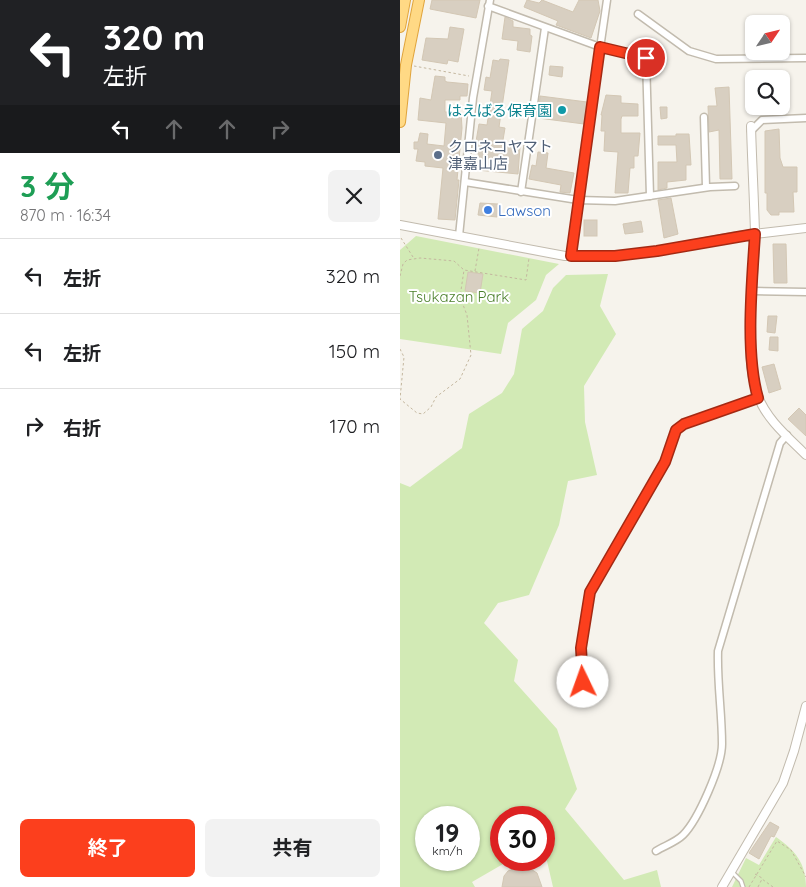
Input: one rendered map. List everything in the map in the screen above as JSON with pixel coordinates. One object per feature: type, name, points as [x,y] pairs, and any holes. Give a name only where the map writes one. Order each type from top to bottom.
[{"type":"highway","points":[[400,27],[406,0]]},
{"type":"highway","points":[[400,122],[406,64],[418,0]]},
{"type":"street","points":[[571,256],[607,0]]},
{"type":"street","points":[[459,236],[476,78],[489,3],[545,28],[600,47],[646,58],[650,196]]},
{"type":"street","points":[[638,14],[689,51],[716,59],[806,58]]},
{"type":"street","points":[[521,192],[545,28]]},
{"type":"street","points":[[704,117],[706,187]]},
{"type":"street","points":[[806,118],[762,120],[751,128],[755,234],[750,357],[758,398],[771,418],[806,455]]},
{"type":"street","points":[[465,182],[578,200],[615,201],[706,187],[735,186]]},
{"type":"street","points":[[400,225],[571,256],[615,256],[657,251],[755,234],[806,228]]},
{"type":"street","points":[[753,291],[806,292]]},
{"type":"street","points":[[583,682],[581,648],[590,592],[665,462],[676,430],[684,424],[758,398]]},
{"type":"street","points":[[656,851],[683,836],[703,804],[716,770],[722,746],[717,675],[718,651],[780,443],[787,435]]},
{"type":"street","points":[[722,887],[783,782],[806,709]]},
{"type":"lane","points":[[731,870],[741,881],[743,887]]},
{"type":"path","points":[[414,66],[476,78]]},
{"type":"path","points":[[401,238],[413,258]]},
{"type":"path","points":[[475,272],[479,245]]},
{"type":"path","points":[[400,276],[403,264],[413,258],[454,262],[464,270],[526,280],[530,254]]},
{"type":"path","points":[[400,349],[403,361],[400,399],[417,413],[427,411],[436,397],[460,379],[472,347],[467,315],[460,297],[464,270]]},
{"type":"path","points":[[749,887],[776,841],[792,850],[806,877]]},
{"type":"path","points":[[755,874],[773,887]]},
{"type":"path","points":[[758,887],[762,879]]},
{"type":"green space","name":"Tsukazan Park","points":[[416,236],[559,264],[546,275],[536,300],[508,323],[501,354],[400,339],[400,250]]},
{"type":"green space","points":[[608,274],[600,306],[616,334],[584,386],[585,422],[597,475],[568,481],[559,525],[529,595],[498,603],[484,623],[518,660],[514,681],[557,729],[577,789],[565,809],[624,880],[657,870],[661,887],[553,887],[549,871],[555,871],[555,806],[490,806],[491,871],[472,882],[475,887],[400,887],[400,483],[410,487],[462,448],[469,414],[502,393],[514,374],[522,329],[543,311],[553,288],[566,275]]},
{"type":"green space","points":[[776,837],[794,852],[802,864],[806,887],[732,887],[746,858],[759,865]]},
{"type":"building","points":[[432,0],[480,0],[476,18],[430,9]]},
{"type":"building","points":[[527,0],[539,3],[542,0],[573,12],[579,0],[598,0],[600,11],[591,38],[556,25],[558,21],[524,7]]},
{"type":"building","points":[[505,17],[513,21],[513,27],[530,29],[530,35],[532,36],[530,52],[517,50],[518,41],[502,39]]},
{"type":"building","points":[[450,27],[464,29],[458,62],[448,60],[447,64],[422,60],[426,38],[448,39]]},
{"type":"building","points":[[500,59],[509,60],[499,127],[505,128],[502,146],[520,147],[518,174],[477,170],[479,154],[474,153],[479,124],[487,125],[492,91],[484,90],[486,77],[490,78],[493,60],[499,61]]},
{"type":"building","points":[[550,66],[563,67],[562,77],[549,75]]},
{"type":"building","points":[[435,76],[445,77],[447,82],[468,84],[467,96],[460,96],[460,100],[445,100],[445,112],[461,112],[462,128],[455,220],[438,219],[443,168],[425,166],[425,162],[416,161],[418,149],[414,149],[414,142],[418,142],[420,133],[428,134],[427,144],[444,146],[446,123],[418,120],[420,98],[431,100]]},
{"type":"building","points":[[729,87],[732,179],[720,179],[719,130],[709,132],[708,106],[717,106],[715,88]]},
{"type":"building","points":[[606,95],[621,96],[621,103],[638,104],[638,116],[622,116],[621,119],[621,133],[640,133],[638,156],[634,156],[634,168],[630,168],[628,193],[615,193],[618,152],[604,151],[605,131],[601,131],[601,115]]},
{"type":"building","name":"はえばる保育園","points":[[540,96],[587,102],[584,124],[538,118]]},
{"type":"building","points":[[660,107],[667,107],[667,118],[661,119]]},
{"type":"building","points":[[779,129],[780,158],[783,167],[797,167],[797,192],[793,192],[794,212],[779,212],[779,215],[771,215],[767,210],[767,193],[765,193],[765,131]]},
{"type":"building","points":[[676,134],[689,134],[691,165],[686,165],[686,180],[667,182],[667,188],[658,190],[658,162],[677,162],[676,145],[658,145],[658,136],[676,136]]},
{"type":"building","points":[[538,152],[548,153],[546,168],[574,173],[570,193],[560,192],[561,185],[529,179],[532,165],[536,166]]},
{"type":"building","points":[[671,198],[678,234],[664,238],[658,200]]},
{"type":"building","name":"Lawson","points":[[480,203],[498,204],[497,217],[478,215]]},
{"type":"building","points":[[584,220],[597,220],[597,236],[584,236]]},
{"type":"building","points":[[641,221],[643,232],[625,234],[623,224]]},
{"type":"building","points":[[773,244],[786,244],[787,283],[774,283]]},
{"type":"building","points":[[468,272],[483,274],[480,293],[465,291]]},
{"type":"building","points":[[768,316],[777,316],[775,333],[767,332]]},
{"type":"building","points":[[770,337],[778,337],[778,351],[769,350]]},
{"type":"building","points":[[774,364],[781,389],[769,393],[762,367]]},
{"type":"building","points":[[799,408],[806,415],[806,436],[788,419]]},
{"type":"building","points":[[770,822],[779,827],[774,837],[771,836],[759,859],[749,853]]},
{"type":"building","points":[[508,871],[534,871],[537,873],[542,887],[502,887],[504,876]]},
{"type":"place","name":"はえばる保育園","points":[[562,110]]},
{"type":"place","name":"クロネコヤマト 津嘉山店","points":[[438,155]]},
{"type":"place","name":"Lawson","points":[[488,210]]},
{"type":"route","points":[[583,682],[581,648],[590,592],[665,462],[676,430],[684,424],[758,398],[750,357],[755,234],[657,251],[615,256],[571,256],[600,47],[646,58]]}]
